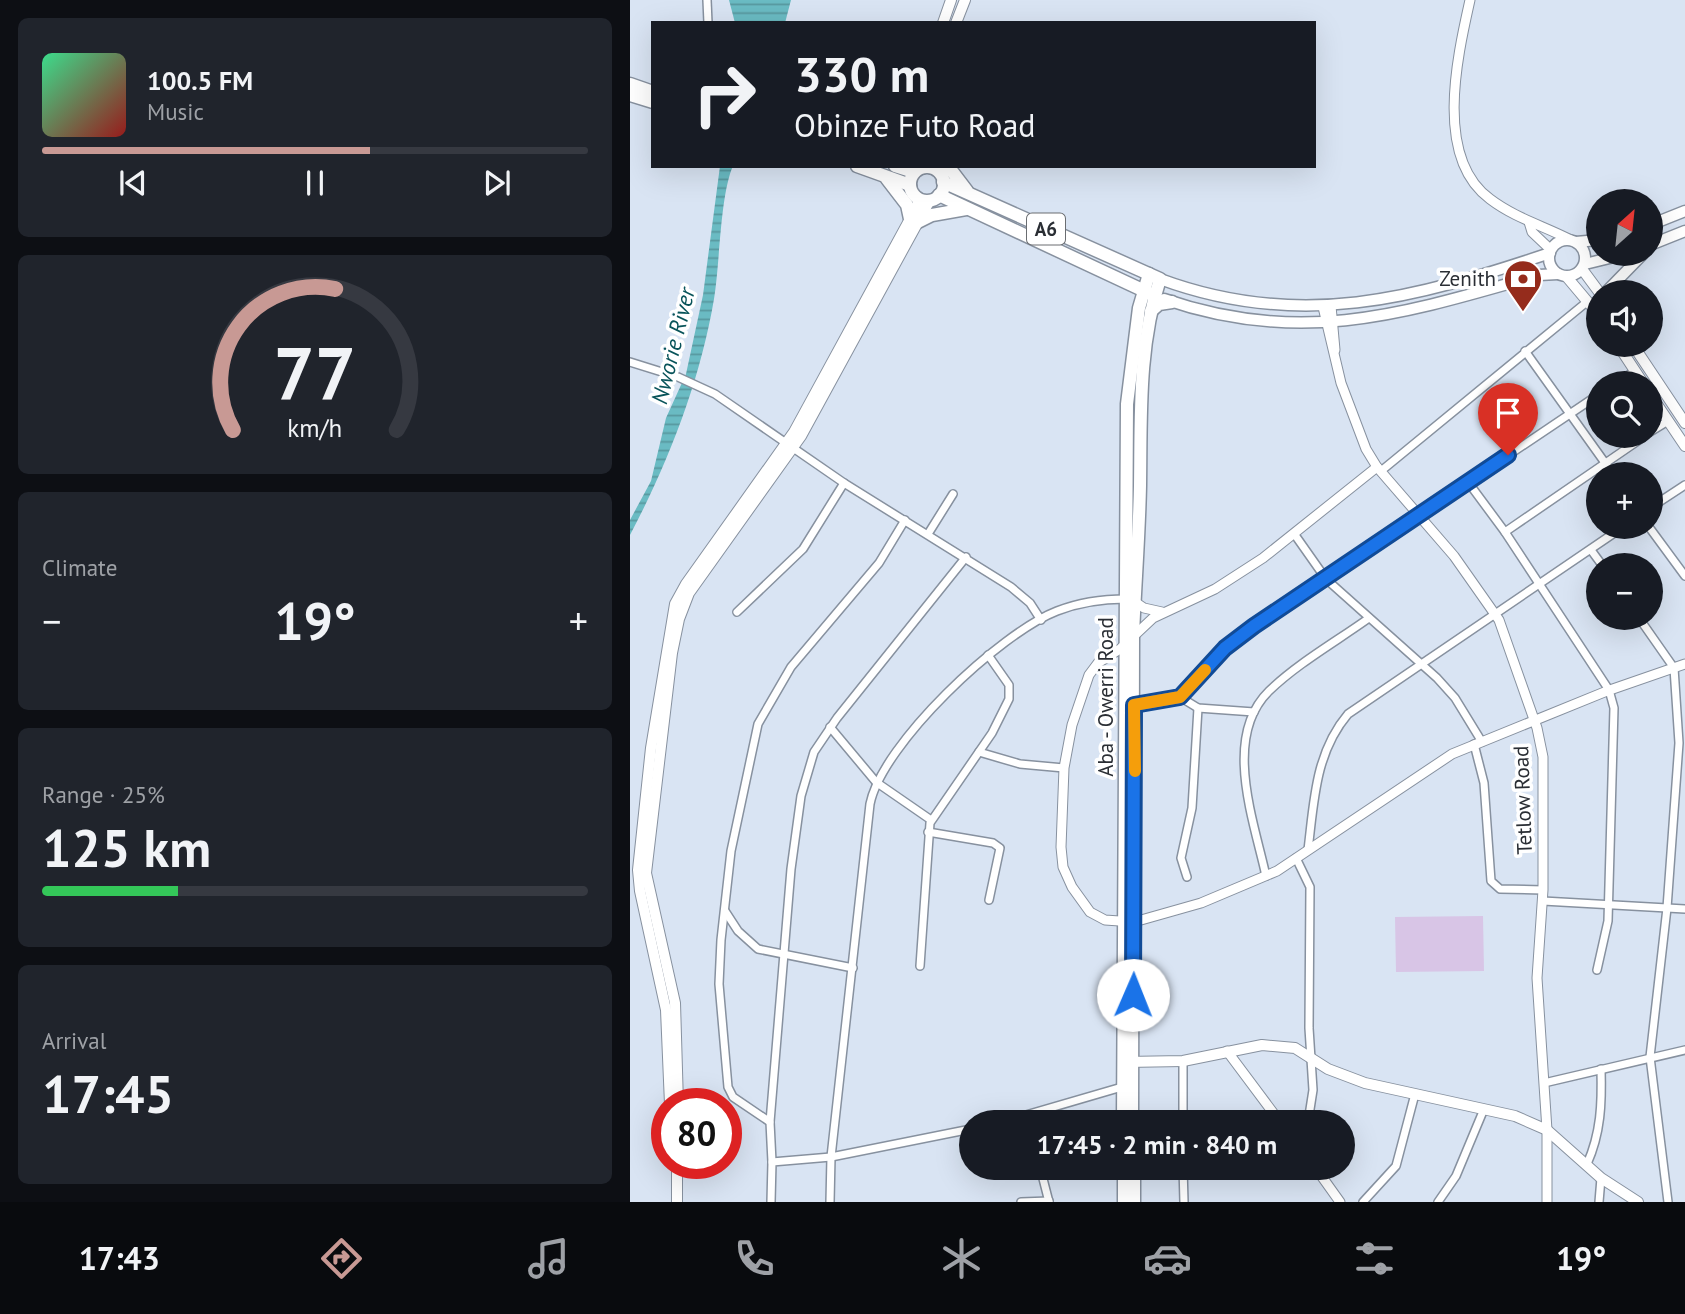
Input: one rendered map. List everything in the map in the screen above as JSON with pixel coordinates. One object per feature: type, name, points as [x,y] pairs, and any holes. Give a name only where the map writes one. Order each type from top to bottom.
[{"type":"highway","points":[[630,85],[651,91]]},
{"type":"highway","points":[[630,95],[651,101]]},
{"type":"highway","points":[[863,168],[910,185],[917,197]]},
{"type":"highway","points":[[910,185],[920,168]]},
{"type":"highway","points":[[935,198],[943,182],[940,168]]},
{"type":"highway","points":[[941,168],[969,194]]},
{"type":"highway","points":[[885,176],[906,205],[913,221],[967,208]]},
{"type":"highway","name":"A6","points":[[943,182],[1155,277]]},
{"type":"highway","name":"A6","points":[[917,197],[935,198],[967,208],[1150,293]]},
{"type":"highway","points":[[1015,231],[1021,218]]},
{"type":"highway","name":"Aba - Owerri Road","points":[[1130,922],[1127,404],[1145,310],[1155,277]]},
{"type":"highway","points":[[1129,284],[1136,291],[1145,310],[1172,302]]},
{"type":"highway","name":"Aba - Owerri Road","points":[[1128,639],[1134,705],[1127,1062],[1131,1110]]},
{"type":"highway","name":"Aba - Owerri Road","points":[[1122,1110],[1122,1087],[1127,1062]]},
{"type":"highway","points":[[1124,1180],[1124,1202]]},
{"type":"highway","points":[[1134,1180],[1134,1202]]},
{"type":"main road","points":[[944,21],[951,0]]},
{"type":"main road","points":[[957,21],[965,0]]},
{"type":"main road","points":[[678,1088],[675,1003],[646,873],[672,653],[685,599],[789,447],[913,221],[919,201],[917,197]]},
{"type":"main road","points":[[913,221],[935,198]]},
{"type":"main road","points":[[1663,220],[1685,211]]},
{"type":"main road","points":[[1663,241],[1685,231]]},
{"type":"main road","points":[[1155,277],[1231,299],[1290,307],[1358,305],[1482,275],[1550,251],[1563,240],[1586,240]]},
{"type":"main road","points":[[1574,241],[1585,253],[1583,267],[1591,280]]},
{"type":"main road","points":[[1550,251],[1550,262],[1586,299]]},
{"type":"main road","points":[[1150,293],[1172,302],[1256,320],[1329,323],[1398,314],[1539,275],[1562,275],[1586,266]]},
{"type":"main road","points":[[1618,280],[1631,266]]},
{"type":"main road","points":[[1626,357],[1635,371]]},
{"type":"main road","points":[[1641,357],[1683,416]]},
{"type":"main road","points":[[1663,414],[1685,446]]},
{"type":"main road","points":[[669,1088],[666,1010],[640,891],[638,870],[651,748],[666,646],[677,598],[789,447]]},
{"type":"main road","points":[[1127,1062],[1183,1061],[1273,1044],[1295,1048],[1365,1083],[1515,1115],[1547,1130],[1601,1178],[1638,1202]]},
{"type":"main road","points":[[670,1179],[670,1202]]},
{"type":"main road","points":[[677,1179],[677,1202]]},
{"type":"street","points":[[707,0],[708,21]]},
{"type":"street","points":[[1469,0],[1455,92],[1454,137],[1457,151],[1476,187],[1490,200],[1529,222],[1541,224],[1574,241]]},
{"type":"street","points":[[1529,222],[1532,232],[1550,251]]},
{"type":"street","points":[[1586,303],[1295,535],[1214,589],[1162,612],[1098,663],[1089,675],[1072,725],[1063,768],[1063,867],[1090,912],[1105,920],[1130,922],[1201,903],[1266,876],[1452,754],[1609,690],[1685,664]]},
{"type":"street","name":"Tetlow Road","points":[[1327,307],[1337,369],[1355,426],[1379,469],[1454,556],[1494,614],[1534,719],[1543,757],[1543,901],[1537,978],[1547,1130],[1547,1202]]},
{"type":"street","points":[[1525,351],[1568,415],[1605,462],[1627,448]]},
{"type":"street","points":[[630,362],[699,386],[844,483],[966,556],[1021,594],[1041,620]]},
{"type":"street","points":[[1134,705],[1180,697],[1225,648],[1586,403]]},
{"type":"street","points":[[1663,424],[1668,421]]},
{"type":"street","points":[[1505,532],[1586,475]]},
{"type":"street","points":[[1468,482],[1541,585],[1609,690],[1616,723],[1606,935],[1597,970]]},
{"type":"street","points":[[737,611],[803,549],[844,483]]},
{"type":"street","points":[[1663,499],[1685,485]]},
{"type":"street","points":[[928,534],[953,494]]},
{"type":"street","points":[[769,1122],[733,1097],[728,1087],[719,984],[737,815],[763,712],[791,667],[879,563],[905,520]]},
{"type":"street","points":[[1295,535],[1326,579],[1422,663],[1455,698],[1478,743],[1490,881],[1500,889],[1543,890]]},
{"type":"street","points":[[1308,850],[1318,772],[1335,730],[1348,714],[1606,539]]},
{"type":"street","points":[[1658,539],[1685,576]]},
{"type":"street","points":[[771,1202],[769,1122],[783,956],[801,796],[814,752],[830,727],[966,556]]},
{"type":"street","points":[[830,1202],[831,1157],[870,804],[876,782],[929,713],[964,674],[1041,620],[1084,602],[1130,600],[1144,608],[1162,612]]},
{"type":"street","points":[[1266,876],[1244,760],[1245,739],[1254,712],[1279,682],[1369,618]]},
{"type":"street","points":[[1647,630],[1674,668],[1679,743],[1667,908],[1650,1057],[1668,1202]]},
{"type":"street","points":[[920,966],[931,820],[979,752],[1009,699],[1009,685],[988,655]]},
{"type":"street","points":[[1180,697],[1198,708],[1254,712]]},
{"type":"street","points":[[1187,877],[1181,858],[1192,808],[1198,708]]},
{"type":"street","points":[[830,727],[876,782],[931,820]]},
{"type":"street","points":[[979,752],[1020,764],[1063,768]]},
{"type":"street","points":[[928,832],[993,843],[1000,848],[989,900]]},
{"type":"street","points":[[1296,858],[1310,887],[1309,1028],[1313,1059],[1309,1110]]},
{"type":"street","points":[[1543,901],[1685,909]]},
{"type":"street","points":[[725,911],[745,939],[758,949],[853,968]]},
{"type":"street","points":[[1544,1083],[1685,1049]]},
{"type":"street","points":[[1227,1051],[1271,1110]]},
{"type":"street","points":[[1183,1061],[1183,1110]]},
{"type":"street","points":[[1587,1164],[1595,1147],[1602,1115],[1601,1069]]},
{"type":"street","points":[[1052,1110],[1122,1087]]},
{"type":"street","points":[[1363,1202],[1396,1166],[1415,1094]]},
{"type":"street","points":[[1438,1202],[1456,1176],[1484,1109]]},
{"type":"street","points":[[772,1162],[831,1157],[959,1131]]},
{"type":"street","points":[[1599,1202],[1601,1178]]},
{"type":"street","points":[[1021,1202],[1049,1201],[1043,1180]]},
{"type":"street","points":[[1183,1180],[1184,1202]]},
{"type":"street","points":[[1324,1180],[1340,1202]]},
{"type":"shaded area","points":[[1483,916],[1484,971],[1396,972],[1395,917]]},
{"type":"water","points":[[729,0],[791,0],[786,21],[734,21]]},
{"type":"water","points":[[720,168],[732,168],[725,194],[714,299],[692,390],[658,478],[630,535],[630,520],[651,481],[666,418],[686,374],[703,295]]},
{"type":"slow traffic","points":[[1135,771],[1134,705],[1180,697],[1205,670]]},
{"type":"place","name":"Zenith","points":[[1523,313]]},
{"type":"route","points":[[1133,995],[1134,705],[1180,697],[1225,648],[1254,626],[1420,517],[1508,455]]},
{"type":"water label","name":"Nworie River","points":[[673,346]]}]
